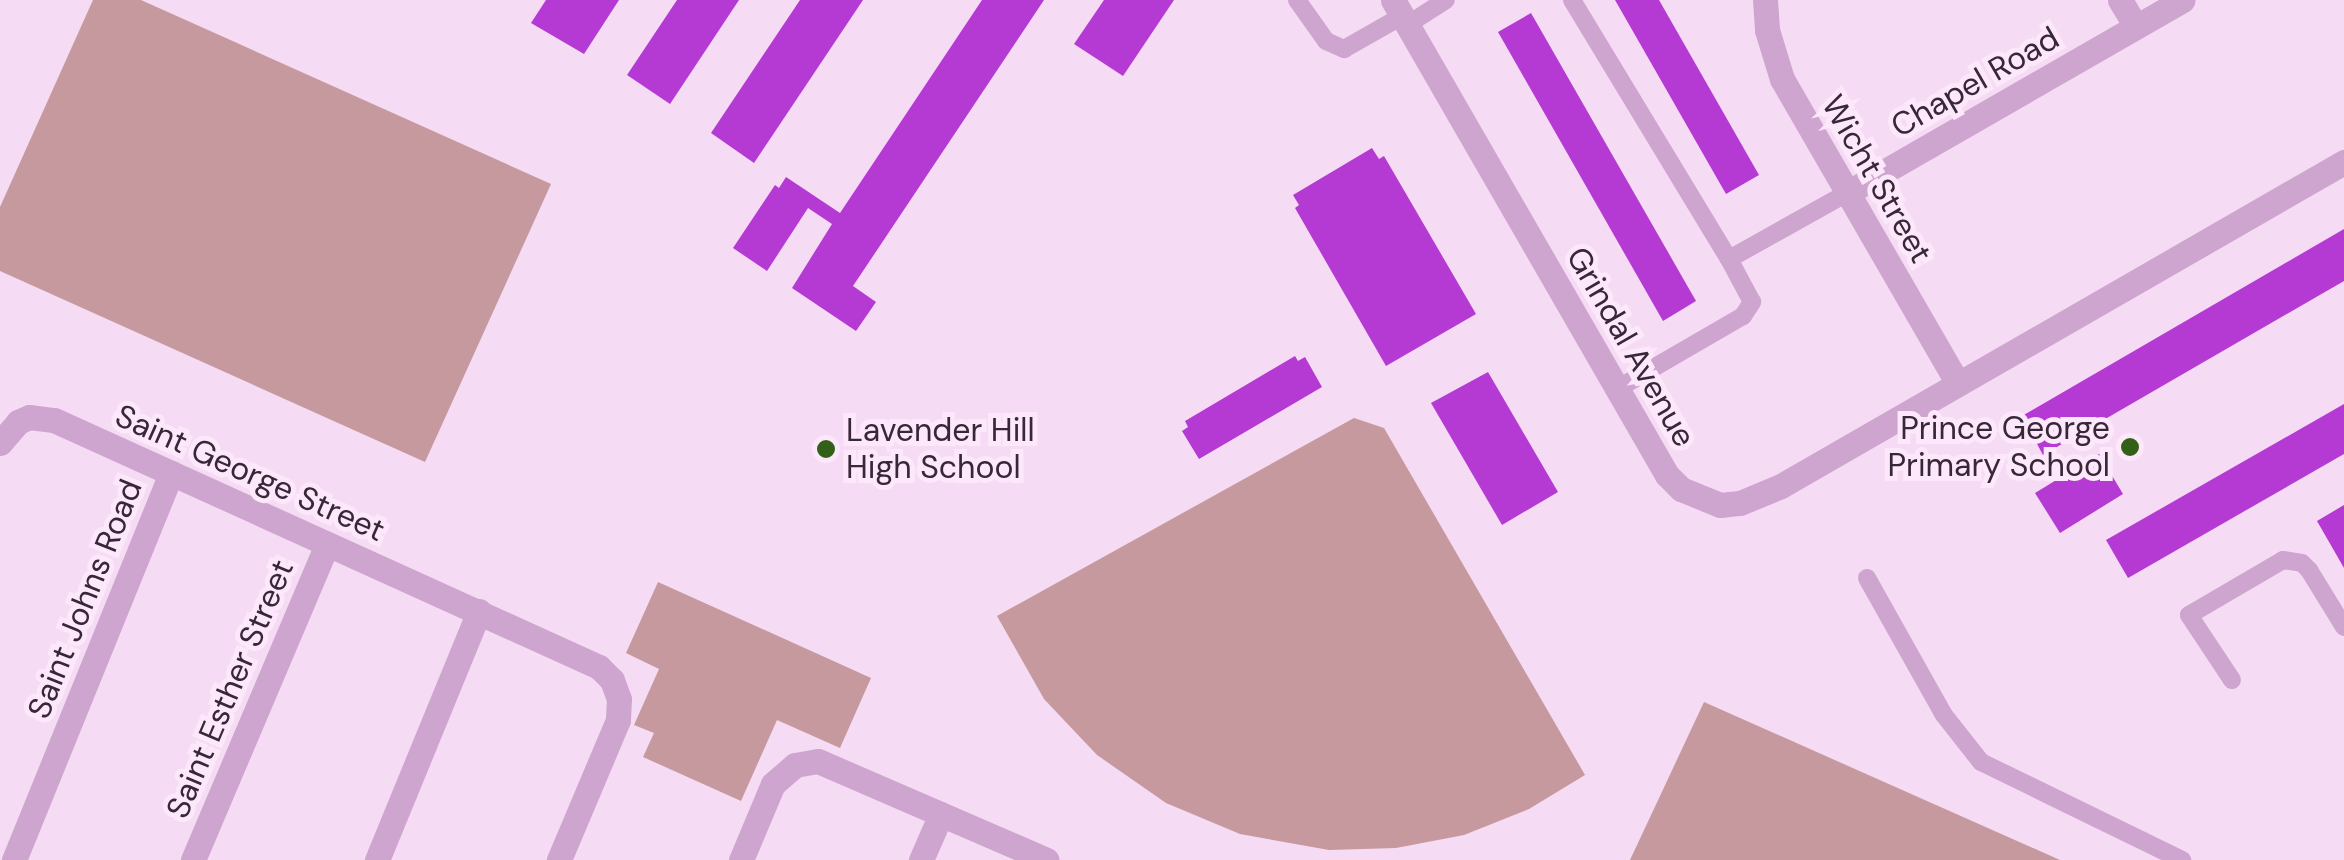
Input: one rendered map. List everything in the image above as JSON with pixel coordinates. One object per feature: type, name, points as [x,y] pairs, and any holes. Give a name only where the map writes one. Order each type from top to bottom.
[{"type":"street","name":"Wicht Street","points":[[1765,0],[1767,30],[1782,79],[1957,382]]},
{"type":"street","points":[[2120,0],[2136,26]]},
{"type":"street","name":"Chapel Road","points":[[1847,193],[2182,0]]},
{"type":"street","name":"Grindal Avenue","points":[[1400,13],[1667,475],[1681,489],[1720,505],[1740,503],[1781,486],[2342,161]]},
{"type":"street","name":"Saint George Street","points":[[0,442],[18,422],[43,417],[599,667],[612,680],[619,699],[618,720],[559,860]]},
{"type":"street","name":"Saint Johns Road","points":[[14,860],[171,473]]},
{"type":"street","name":"Saint Esther Street","points":[[192,860],[327,544]]},
{"type":"street","points":[[377,860],[479,612]]},
{"type":"street","points":[[740,860],[773,784],[795,765],[818,761],[1047,860]]},
{"type":"street","points":[[922,860],[941,814]]},
{"type":"lane","points":[[1297,0],[1326,41],[1344,49],[1400,13],[1446,0]]},
{"type":"lane","points":[[1572,0],[1752,302],[1743,316],[1618,390]]},
{"type":"lane","points":[[1728,259],[1847,193]]},
{"type":"lane","points":[[2232,680],[2189,614],[2283,560],[2302,563],[2309,570],[2344,628]]},
{"type":"lane","points":[[1867,578],[1944,716],[1981,762],[2182,860]]},
{"type":"shaded area","points":[[93,0],[141,0],[551,184],[425,462],[0,271],[0,207]]},
{"type":"shaded area","points":[[1354,418],[1384,428],[1585,775],[1529,809],[1464,835],[1396,848],[1329,850],[1240,834],[1166,803],[1097,755],[1044,699],[997,616]]},
{"type":"shaded area","points":[[658,582],[871,678],[840,748],[777,720],[741,801],[643,757],[654,733],[634,725],[659,669],[626,653]]},
{"type":"shaded area","points":[[1704,702],[2060,860],[1630,860]]},
{"type":"building","points":[[546,0],[619,0],[584,54],[531,23]]},
{"type":"building","points":[[677,0],[739,0],[670,104],[627,75]]},
{"type":"building","points":[[800,0],[863,0],[754,163],[711,133]]},
{"type":"building","points":[[982,0],[1044,0],[853,286],[876,302],[856,331],[792,288],[832,224],[808,208],[767,271],[733,248],[775,185],[779,188],[786,177],[840,213]]},
{"type":"building","points":[[1104,0],[1174,0],[1123,76],[1074,44]]},
{"type":"building","points":[[1615,0],[1659,0],[1759,175],[1726,194]]},
{"type":"building","points":[[1531,13],[1696,301],[1663,321],[1498,32]]},
{"type":"building","points":[[1372,148],[1379,159],[1384,156],[1476,314],[1386,366],[1295,208],[1299,205],[1293,195]]},
{"type":"building","points":[[2344,229],[2344,281],[2043,455],[2022,416]]},
{"type":"building","points":[[1295,356],[1298,361],[1305,357],[1322,387],[1199,459],[1182,431],[1188,427],[1185,421]]},
{"type":"building","points":[[1488,372],[1558,492],[1502,525],[1431,403]]},
{"type":"building","points":[[2344,404],[2344,454],[2128,578],[2106,540]]},
{"type":"building","points":[[2099,454],[2123,494],[2060,533],[2035,493]]},
{"type":"building","points":[[2344,505],[2344,568],[2317,521]]},
{"type":"place","name":"Prince George Primary School","points":[[2130,447]]},
{"type":"place","name":"Lavender Hill High School","points":[[826,449]]}]
